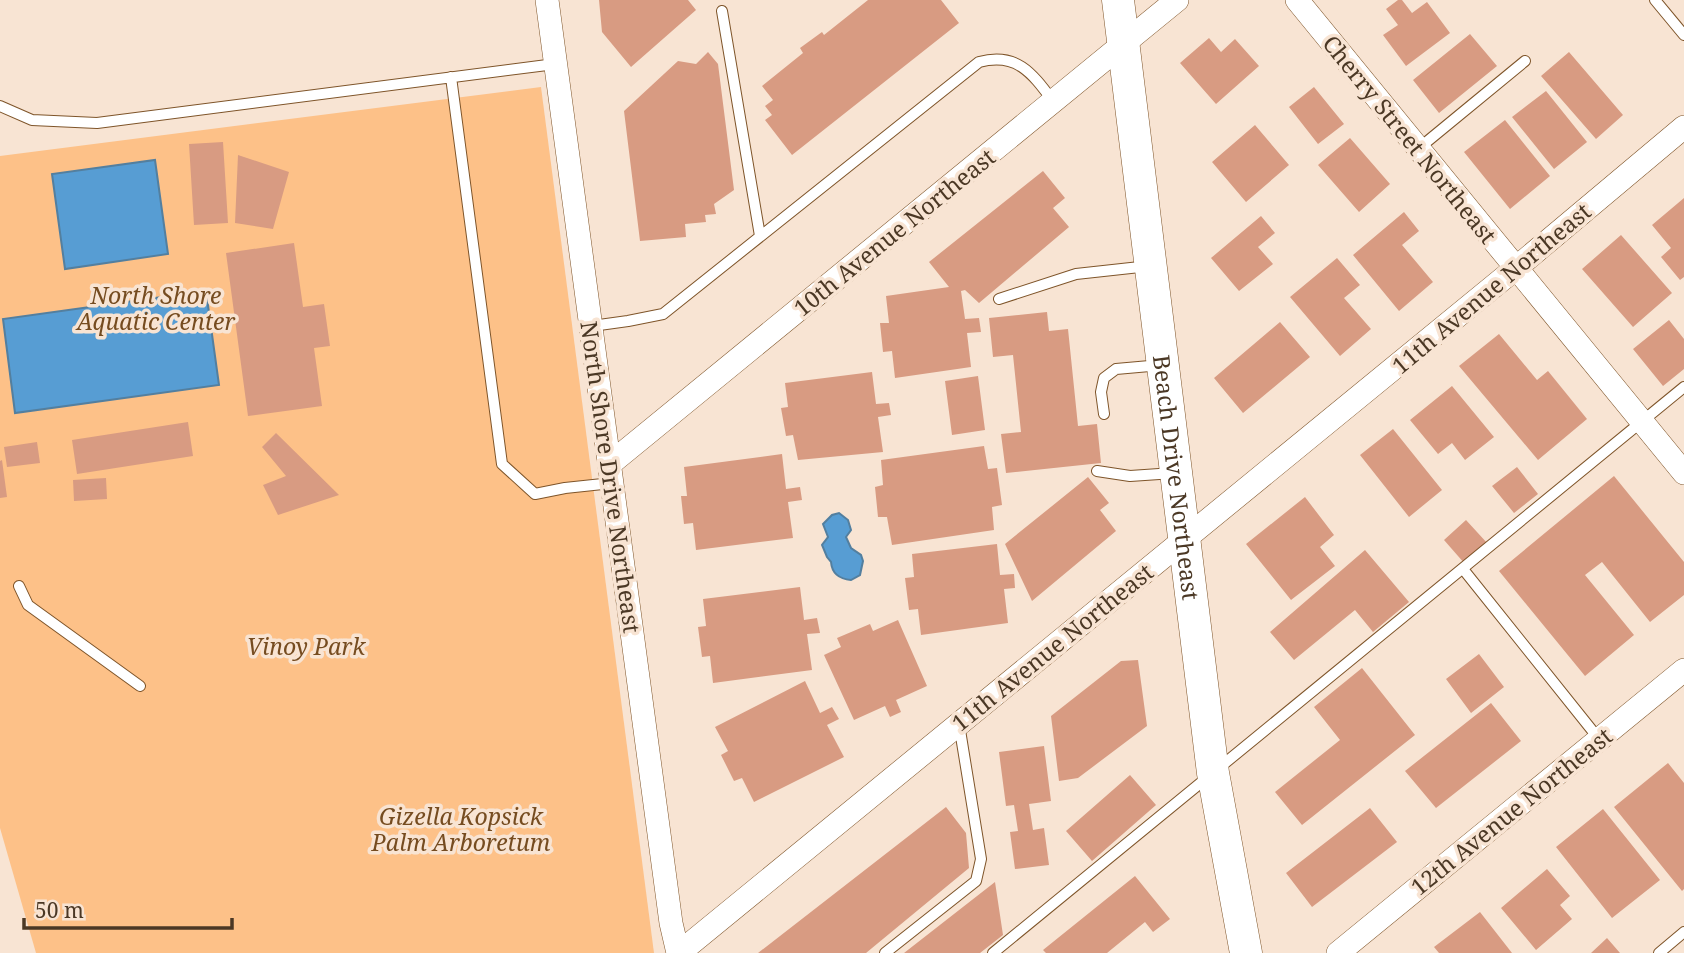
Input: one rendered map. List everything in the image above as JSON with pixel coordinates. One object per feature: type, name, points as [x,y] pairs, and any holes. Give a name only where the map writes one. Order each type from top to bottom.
[{"type":"street","name":"North Shore Drive Northeast","points":[[547,0],[669,910],[679,953]]},
{"type":"street","name":"Beach Drive Northeast","points":[[1118,0],[1213,773],[1246,953]]},
{"type":"street","name":"10th Avenue Northeast","points":[[612,473],[1053,101],[1177,0]]},
{"type":"street","name":"Cherry Street Northeast","points":[[1297,0],[1684,473]]},
{"type":"street","name":"11th Avenue Northeast","points":[[679,953],[1516,268],[1684,127]]},
{"type":"street","name":"12th Avenue Northeast","points":[[1338,953],[1684,670]]},
{"type":"lane","points":[[1655,0],[1684,35]]},
{"type":"lane","points":[[722,11],[760,236]]},
{"type":"lane","points":[[592,326],[663,314],[979,62],[994,58],[1018,63],[1035,77],[1053,101]]},
{"type":"lane","points":[[1419,149],[1525,61]]},
{"type":"lane","points":[[0,106],[32,120],[97,122],[555,64]]},
{"type":"lane","points":[[451,78],[502,464],[535,495],[612,473]]},
{"type":"lane","points":[[999,299],[1076,274],[1151,265]]},
{"type":"lane","points":[[1104,414],[1101,392],[1104,378],[1116,369],[1163,364]]},
{"type":"lane","points":[[993,953],[1684,387]]},
{"type":"lane","points":[[1097,471],[1130,476],[1177,473]]},
{"type":"lane","points":[[1463,569],[1599,739]]},
{"type":"lane","points":[[19,586],[28,605],[140,686]]},
{"type":"lane","points":[[884,953],[976,881],[981,859],[959,724]]},
{"type":"lane","points":[[1659,953],[1684,932]]},
{"type":"green space","name":"Vinoy Park","points":[[541,87],[654,953],[36,953],[0,828],[0,156]]},
{"type":"water","points":[[155,160],[168,254],[65,269],[52,174]]},
{"type":"water","points":[[206,291],[219,385],[15,413],[3,319]]},
{"type":"water","points":[[839,513],[848,520],[851,530],[846,537],[851,548],[861,555],[863,561],[860,575],[851,580],[835,573],[822,545],[828,537],[823,524],[832,515]]},
{"type":"building","points":[[599,0],[688,0],[696,10],[631,67],[602,32]]},
{"type":"building","points":[[868,0],[941,0],[959,23],[792,155],[765,120],[772,115],[765,106],[773,100],[762,86],[803,53],[800,48],[822,32],[824,35]]},
{"type":"building","points":[[1402,0],[1412,13],[1427,2],[1450,33],[1406,66],[1383,35],[1398,25],[1386,9]]},
{"type":"building","points":[[1470,34],[1497,66],[1439,113],[1413,80]]},
{"type":"building","points":[[1209,38],[1221,52],[1235,39],[1259,66],[1216,104],[1180,63]]},
{"type":"building","points":[[708,52],[718,64],[734,190],[714,204],[716,214],[705,215],[706,222],[685,224],[686,237],[640,241],[624,111],[678,61],[696,64]]},
{"type":"building","points":[[1569,52],[1623,115],[1596,139],[1541,76]]},
{"type":"building","points":[[1314,87],[1344,124],[1318,144],[1289,107]]},
{"type":"building","points":[[1546,91],[1587,142],[1554,169],[1512,117]]},
{"type":"building","points":[[1505,120],[1550,176],[1510,209],[1464,152]]},
{"type":"building","points":[[1255,125],[1289,165],[1246,202],[1212,162]]},
{"type":"building","points":[[1350,138],[1390,184],[1359,212],[1318,165]]},
{"type":"building","points":[[223,142],[228,223],[194,225],[189,144]]},
{"type":"building","points":[[238,155],[289,172],[273,229],[235,223]]},
{"type":"building","points":[[1043,171],[1065,198],[1053,208],[1069,227],[979,303],[965,290],[961,291],[965,319],[979,318],[981,332],[967,333],[971,367],[895,378],[892,351],[883,352],[880,323],[889,323],[886,296],[949,287],[929,262]]},
{"type":"building","points":[[1684,198],[1684,277],[1680,280],[1661,257],[1671,248],[1652,225]]},
{"type":"building","points":[[1404,212],[1419,231],[1402,245],[1433,282],[1399,311],[1353,255]]},
{"type":"building","points":[[1261,216],[1275,233],[1258,247],[1273,264],[1239,291],[1211,258]]},
{"type":"building","points":[[1621,235],[1672,293],[1633,327],[1582,269]]},
{"type":"building","points":[[294,243],[303,307],[324,304],[330,346],[314,348],[322,406],[248,416],[226,253]]},
{"type":"building","points":[[1337,258],[1360,285],[1344,298],[1371,329],[1340,356],[1290,297]]},
{"type":"building","points":[[1047,312],[1049,331],[1068,329],[1078,426],[1097,424],[1101,463],[1006,473],[1001,434],[1021,432],[1013,355],[993,357],[989,318]]},
{"type":"building","points":[[1669,320],[1684,339],[1684,369],[1663,386],[1633,349]]},
{"type":"building","points":[[1280,322],[1310,357],[1243,413],[1214,378]]},
{"type":"building","points":[[1499,334],[1537,380],[1548,371],[1587,419],[1538,460],[1459,366]]},
{"type":"building","points":[[872,372],[876,404],[889,403],[891,415],[878,417],[883,452],[798,460],[793,435],[786,436],[781,408],[788,407],[785,383]]},
{"type":"building","points":[[978,376],[985,430],[952,435],[945,381]]},
{"type":"building","points":[[1452,386],[1494,437],[1465,460],[1452,443],[1438,454],[1410,420]]},
{"type":"building","points":[[188,422],[193,456],[77,474],[72,440]]},
{"type":"building","points":[[1393,429],[1442,490],[1409,517],[1360,455]]},
{"type":"building","points":[[276,433],[339,495],[278,515],[263,485],[286,476],[262,447]]},
{"type":"building","points":[[37,442],[40,463],[7,467],[4,447]]},
{"type":"building","points":[[984,446],[988,469],[997,468],[1002,505],[992,507],[994,530],[892,545],[887,517],[878,517],[875,487],[883,485],[881,460]]},
{"type":"building","points":[[782,454],[786,489],[800,487],[802,500],[788,502],[793,538],[696,550],[693,523],[684,524],[681,496],[687,496],[684,467]]},
{"type":"building","points":[[2,460],[7,497],[0,498],[0,461]]},
{"type":"building","points":[[1517,467],[1538,494],[1514,513],[1492,486]]},
{"type":"building","points":[[1614,476],[1684,562],[1684,595],[1650,622],[1602,562],[1585,575],[1634,635],[1585,676],[1499,571]]},
{"type":"building","points":[[1088,477],[1109,503],[1100,510],[1116,531],[1032,601],[1005,544]]},
{"type":"building","points":[[106,478],[107,499],[74,501],[73,480]]},
{"type":"building","points":[[1305,497],[1334,535],[1320,547],[1335,566],[1291,600],[1246,544]]},
{"type":"building","points":[[1466,520],[1488,544],[1465,564],[1444,540]]},
{"type":"building","points":[[997,544],[1000,575],[1014,574],[1015,588],[1004,589],[1008,623],[921,635],[918,609],[909,610],[905,578],[914,577],[912,554]]},
{"type":"building","points":[[1365,550],[1409,602],[1373,632],[1355,610],[1294,660],[1270,632]]},
{"type":"building","points":[[800,587],[804,620],[817,618],[820,633],[807,634],[812,670],[713,683],[710,656],[702,657],[698,627],[706,626],[703,599]]},
{"type":"building","points":[[898,620],[927,686],[896,700],[901,712],[890,717],[885,706],[854,720],[824,655],[841,647],[837,638],[870,624],[873,631]]},
{"type":"building","points":[[1479,654],[1504,687],[1471,713],[1446,679]]},
{"type":"building","points":[[1138,660],[1147,726],[1078,778],[1059,781],[1051,716],[1121,661]]},
{"type":"building","points":[[1362,668],[1415,735],[1302,825],[1275,792],[1340,740],[1314,707]]},
{"type":"building","points":[[805,681],[820,713],[832,707],[839,719],[827,725],[844,757],[754,802],[742,778],[734,781],[721,755],[728,751],[715,727]]},
{"type":"building","points":[[1491,703],[1521,741],[1436,808],[1405,771]]},
{"type":"building","points":[[1044,746],[1051,801],[1029,804],[1033,830],[1044,828],[1049,865],[1015,869],[1010,832],[1018,831],[1014,805],[1006,806],[999,752]]},
{"type":"building","points":[[1668,763],[1684,783],[1682,891],[1614,807]]},
{"type":"building","points":[[1130,775],[1156,805],[1092,861],[1066,831]]},
{"type":"building","points":[[946,807],[966,833],[969,868],[866,953],[758,953]]},
{"type":"building","points":[[1370,808],[1397,842],[1312,907],[1286,873]]},
{"type":"building","points":[[1603,809],[1660,880],[1612,918],[1556,847]]},
{"type":"building","points":[[1547,869],[1570,896],[1560,905],[1572,919],[1536,950],[1501,908]]},
{"type":"building","points":[[1135,876],[1170,919],[1153,932],[1145,922],[1107,953],[1046,953],[1043,950]]},
{"type":"building","points":[[995,882],[1003,935],[980,953],[904,953]]},
{"type":"building","points":[[1480,912],[1512,953],[1439,953],[1434,947]]},
{"type":"building","points":[[1607,938],[1620,953],[1591,953]]},
{"type":"park label","name":"North Shore Aquatic Center","points":[[156,308]]},
{"type":"park label","name":"Gizella Kopsick Palm Arboretum","points":[[461,829]]}]
